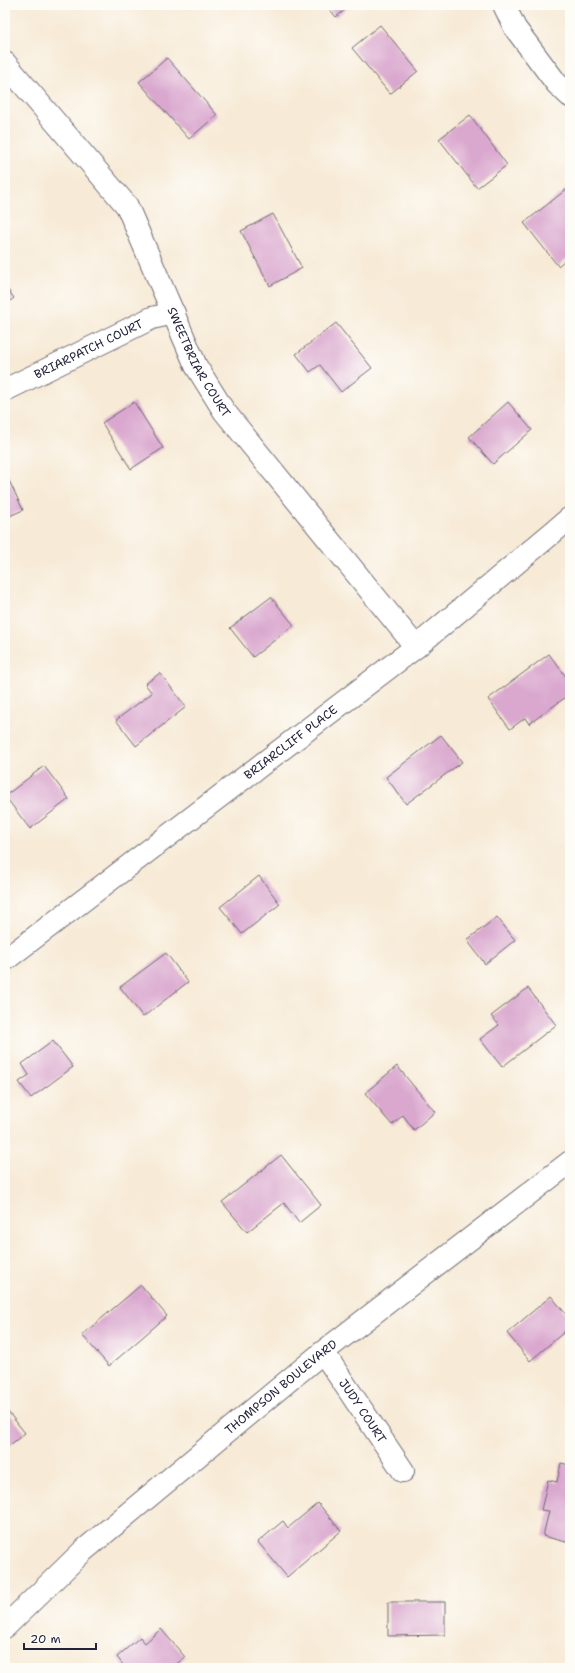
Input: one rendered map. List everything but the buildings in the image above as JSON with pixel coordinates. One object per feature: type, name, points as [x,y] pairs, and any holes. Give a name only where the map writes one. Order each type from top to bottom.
[{"type":"street","points":[[504,5],[515,28],[557,84],[570,96]]},
{"type":"street","name":"SWEETBRIAR COURT","points":[[5,63],[127,206],[196,366],[224,411],[416,647]]},
{"type":"street","name":"BRIARPATCH COURT","points":[[5,390],[152,318],[174,313]]},
{"type":"street","name":"BRIARCLIFF PLACE","points":[[5,960],[416,647],[570,518]]},
{"type":"street","name":"THOMPSON BOULEVARD","points":[[5,1627],[83,1551],[323,1352],[570,1162]]},
{"type":"street","name":"JUDY COURT","points":[[323,1352],[403,1470]]}]
